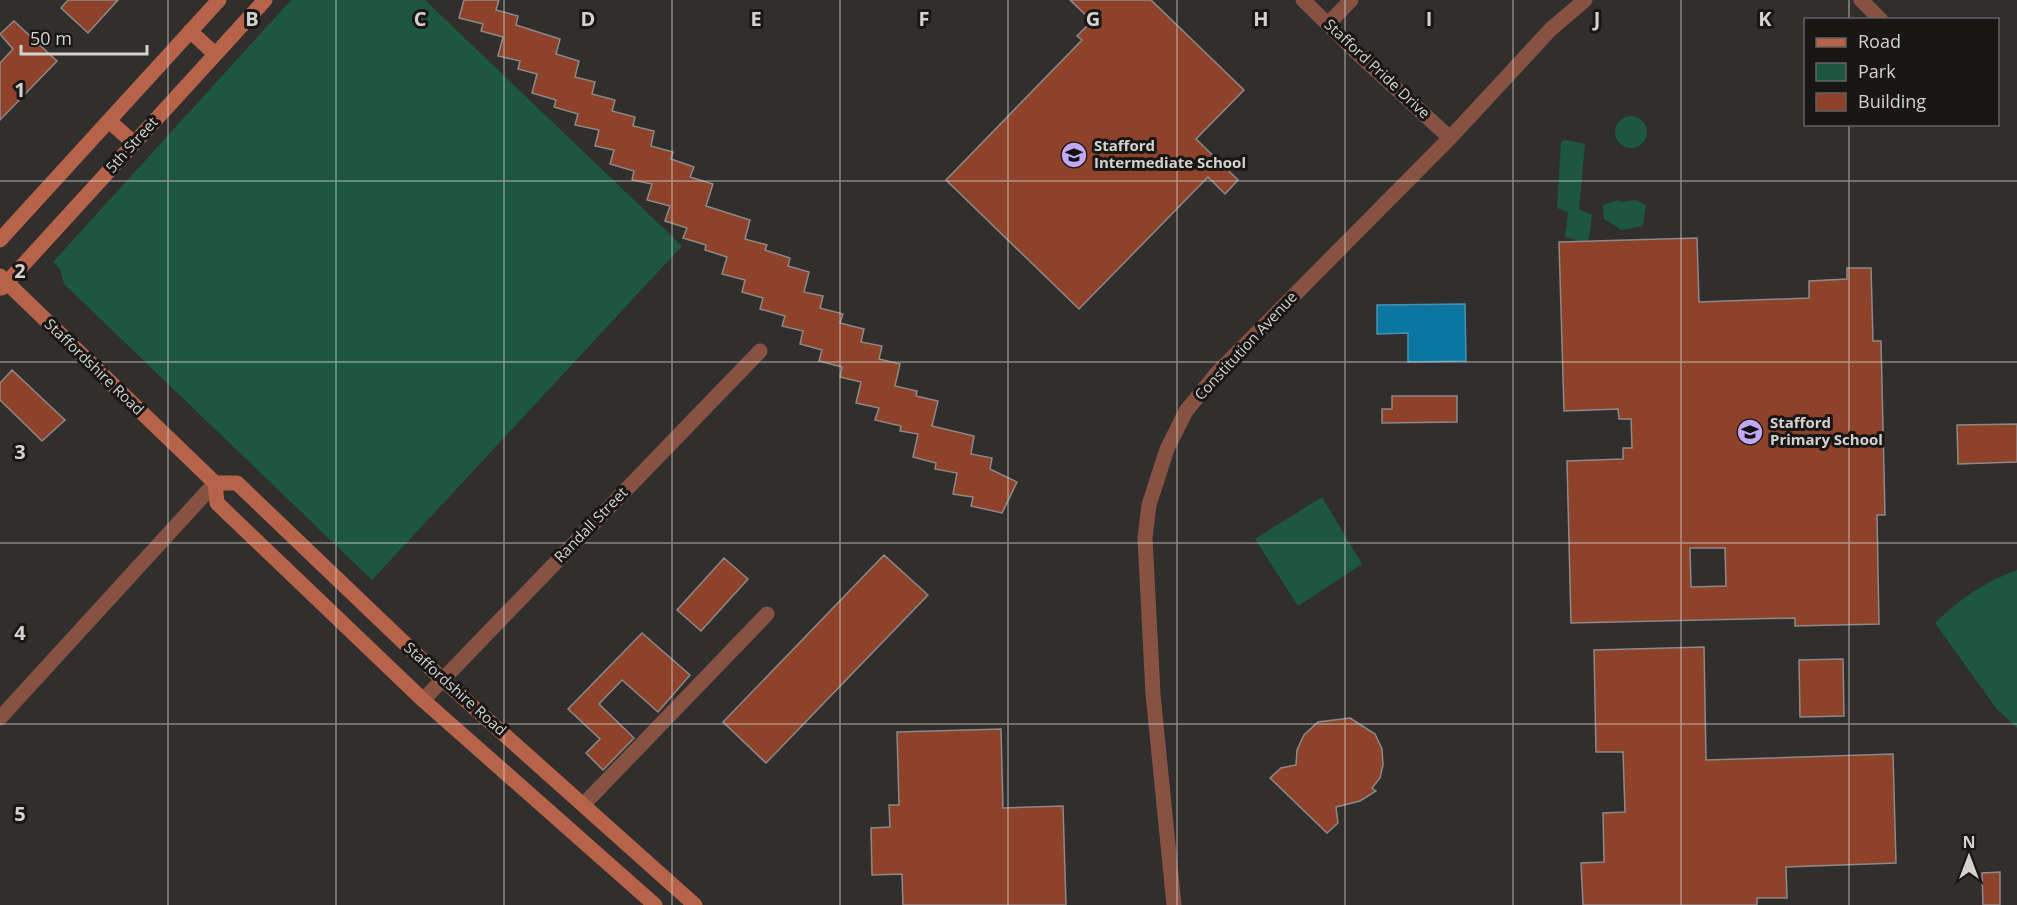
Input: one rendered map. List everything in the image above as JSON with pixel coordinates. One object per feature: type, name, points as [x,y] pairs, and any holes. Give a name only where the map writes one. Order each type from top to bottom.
[{"type":"main road","points":[[0,240],[219,0]]},
{"type":"main road","name":"5th Street","points":[[2,283],[265,0]]},
{"type":"main road","points":[[190,31],[216,54]]},
{"type":"main road","points":[[109,121],[134,143]]},
{"type":"main road","name":"Staffordshire Road","points":[[2,283],[214,483],[218,503],[423,700],[655,905]]},
{"type":"main road","name":"Staffordshire Road","points":[[214,483],[237,483],[442,679],[695,905]]},
{"type":"street","name":"Stafford Pride Drive","points":[[1304,0],[1450,138]]},
{"type":"street","points":[[1328,24],[1351,0]]},
{"type":"street","name":"Constitution Avenue","points":[[1174,905],[1153,694],[1145,538],[1149,505],[1167,449],[1186,411],[1217,373],[1450,138],[1551,29],[1585,0]]},
{"type":"street","points":[[1861,0],[1879,18]]},
{"type":"street","name":"Randall Street","points":[[423,700],[760,351]]},
{"type":"street","points":[[0,718],[214,483]]},
{"type":"street","points":[[584,804],[767,614]]},
{"type":"green space","points":[[291,0],[425,0],[682,246],[372,580],[64,284],[60,269],[53,262]]},
{"type":"green space","points":[[1631,116],[1643,120],[1647,132],[1643,144],[1631,148],[1619,144],[1615,132],[1619,120]]},
{"type":"green space","points":[[1565,140],[1585,144],[1579,209],[1592,215],[1589,239],[1583,242],[1565,237],[1568,212],[1557,208],[1561,142]]},
{"type":"green space","points":[[1618,200],[1621,202],[1635,200],[1646,205],[1643,226],[1622,230],[1604,219],[1603,205]]},
{"type":"green space","points":[[1322,497],[1362,564],[1298,606],[1255,539]]},
{"type":"green space","points":[[2017,570],[2017,728],[1996,708],[1935,623],[1973,592]]},
{"type":"water","points":[[1465,304],[1466,361],[1408,362],[1408,333],[1377,334],[1377,305]]},
{"type":"building","points":[[68,0],[118,0],[88,33],[61,8]]},
{"type":"building","points":[[464,0],[499,0],[496,10],[518,16],[516,25],[560,39],[556,54],[579,61],[575,77],[595,82],[592,94],[615,100],[612,111],[635,117],[633,126],[654,131],[651,146],[673,152],[671,159],[694,167],[690,177],[713,184],[706,206],[750,220],[745,239],[767,245],[765,250],[790,258],[788,266],[809,272],[804,292],[823,296],[820,308],[843,314],[840,323],[864,329],[861,342],[882,346],[879,359],[900,364],[895,386],[917,391],[916,396],[938,401],[932,426],[974,436],[971,454],[992,458],[990,469],[1017,482],[1002,513],[971,506],[973,497],[953,494],[957,473],[935,469],[936,463],[913,457],[918,434],[900,431],[901,426],[875,420],[879,408],[856,403],[861,382],[840,377],[842,367],[819,361],[822,350],[800,344],[803,331],[782,326],[785,316],[760,309],[763,298],[742,292],[745,280],[722,274],[727,257],[705,250],[706,245],[683,238],[687,228],[665,221],[670,206],[647,200],[652,184],[632,180],[634,171],[610,164],[614,150],[595,146],[599,130],[575,125],[578,114],[554,107],[556,100],[532,93],[537,74],[518,69],[520,61],[498,56],[503,37],[481,31],[483,24],[459,18]]},
{"type":"building","points":[[1070,0],[1151,0],[1244,90],[1196,139],[1238,180],[1225,194],[1208,177],[1079,309],[946,180],[1082,40],[1077,36],[1092,21]]},
{"type":"building","points":[[14,21],[57,61],[0,120],[0,63],[13,49],[0,34]]},
{"type":"building","points":[[1697,238],[1699,302],[1809,298],[1809,281],[1847,279],[1847,268],[1871,268],[1873,341],[1881,341],[1885,515],[1877,515],[1879,624],[1795,626],[1795,618],[1571,623],[1567,461],[1623,459],[1623,448],[1632,448],[1631,419],[1619,419],[1618,409],[1564,411],[1559,242]],"holes":[[[1690,548],[1725,548],[1726,586],[1691,587]]]},
{"type":"building","points":[[12,370],[65,420],[42,441],[0,400],[0,383]]},
{"type":"building","points":[[1392,396],[1457,396],[1457,422],[1382,423],[1382,409],[1392,409]]},
{"type":"building","points":[[2017,424],[2017,462],[1958,464],[1957,425]]},
{"type":"building","points":[[884,555],[928,595],[766,763],[723,722]]},
{"type":"building","points":[[724,558],[748,579],[701,631],[677,610]]},
{"type":"building","points":[[642,633],[690,675],[658,712],[622,680],[599,704],[634,738],[603,770],[586,753],[600,739],[568,709]]},
{"type":"building","points":[[1704,647],[1706,760],[1893,754],[1896,863],[1786,867],[1787,898],[1757,898],[1757,905],[1583,905],[1581,863],[1604,862],[1603,813],[1625,812],[1623,752],[1596,752],[1594,650]]},
{"type":"building","points":[[1843,659],[1844,716],[1800,717],[1799,660]]},
{"type":"building","points":[[1350,718],[1375,734],[1382,749],[1383,765],[1380,778],[1372,788],[1376,791],[1360,801],[1336,807],[1338,823],[1327,833],[1270,778],[1281,768],[1296,765],[1297,750],[1304,735],[1318,722]]},
{"type":"building","points":[[1001,729],[1003,808],[1063,806],[1066,905],[903,905],[902,874],[872,875],[871,828],[890,827],[889,805],[899,805],[897,732]]},
{"type":"building","points":[[2000,872],[2000,905],[1983,905],[1982,873]]},
{"type":"place","name":"Stafford Intermediate School","points":[[1074,155]]},
{"type":"place","name":"Stafford Primary School","points":[[1750,432]]}]
